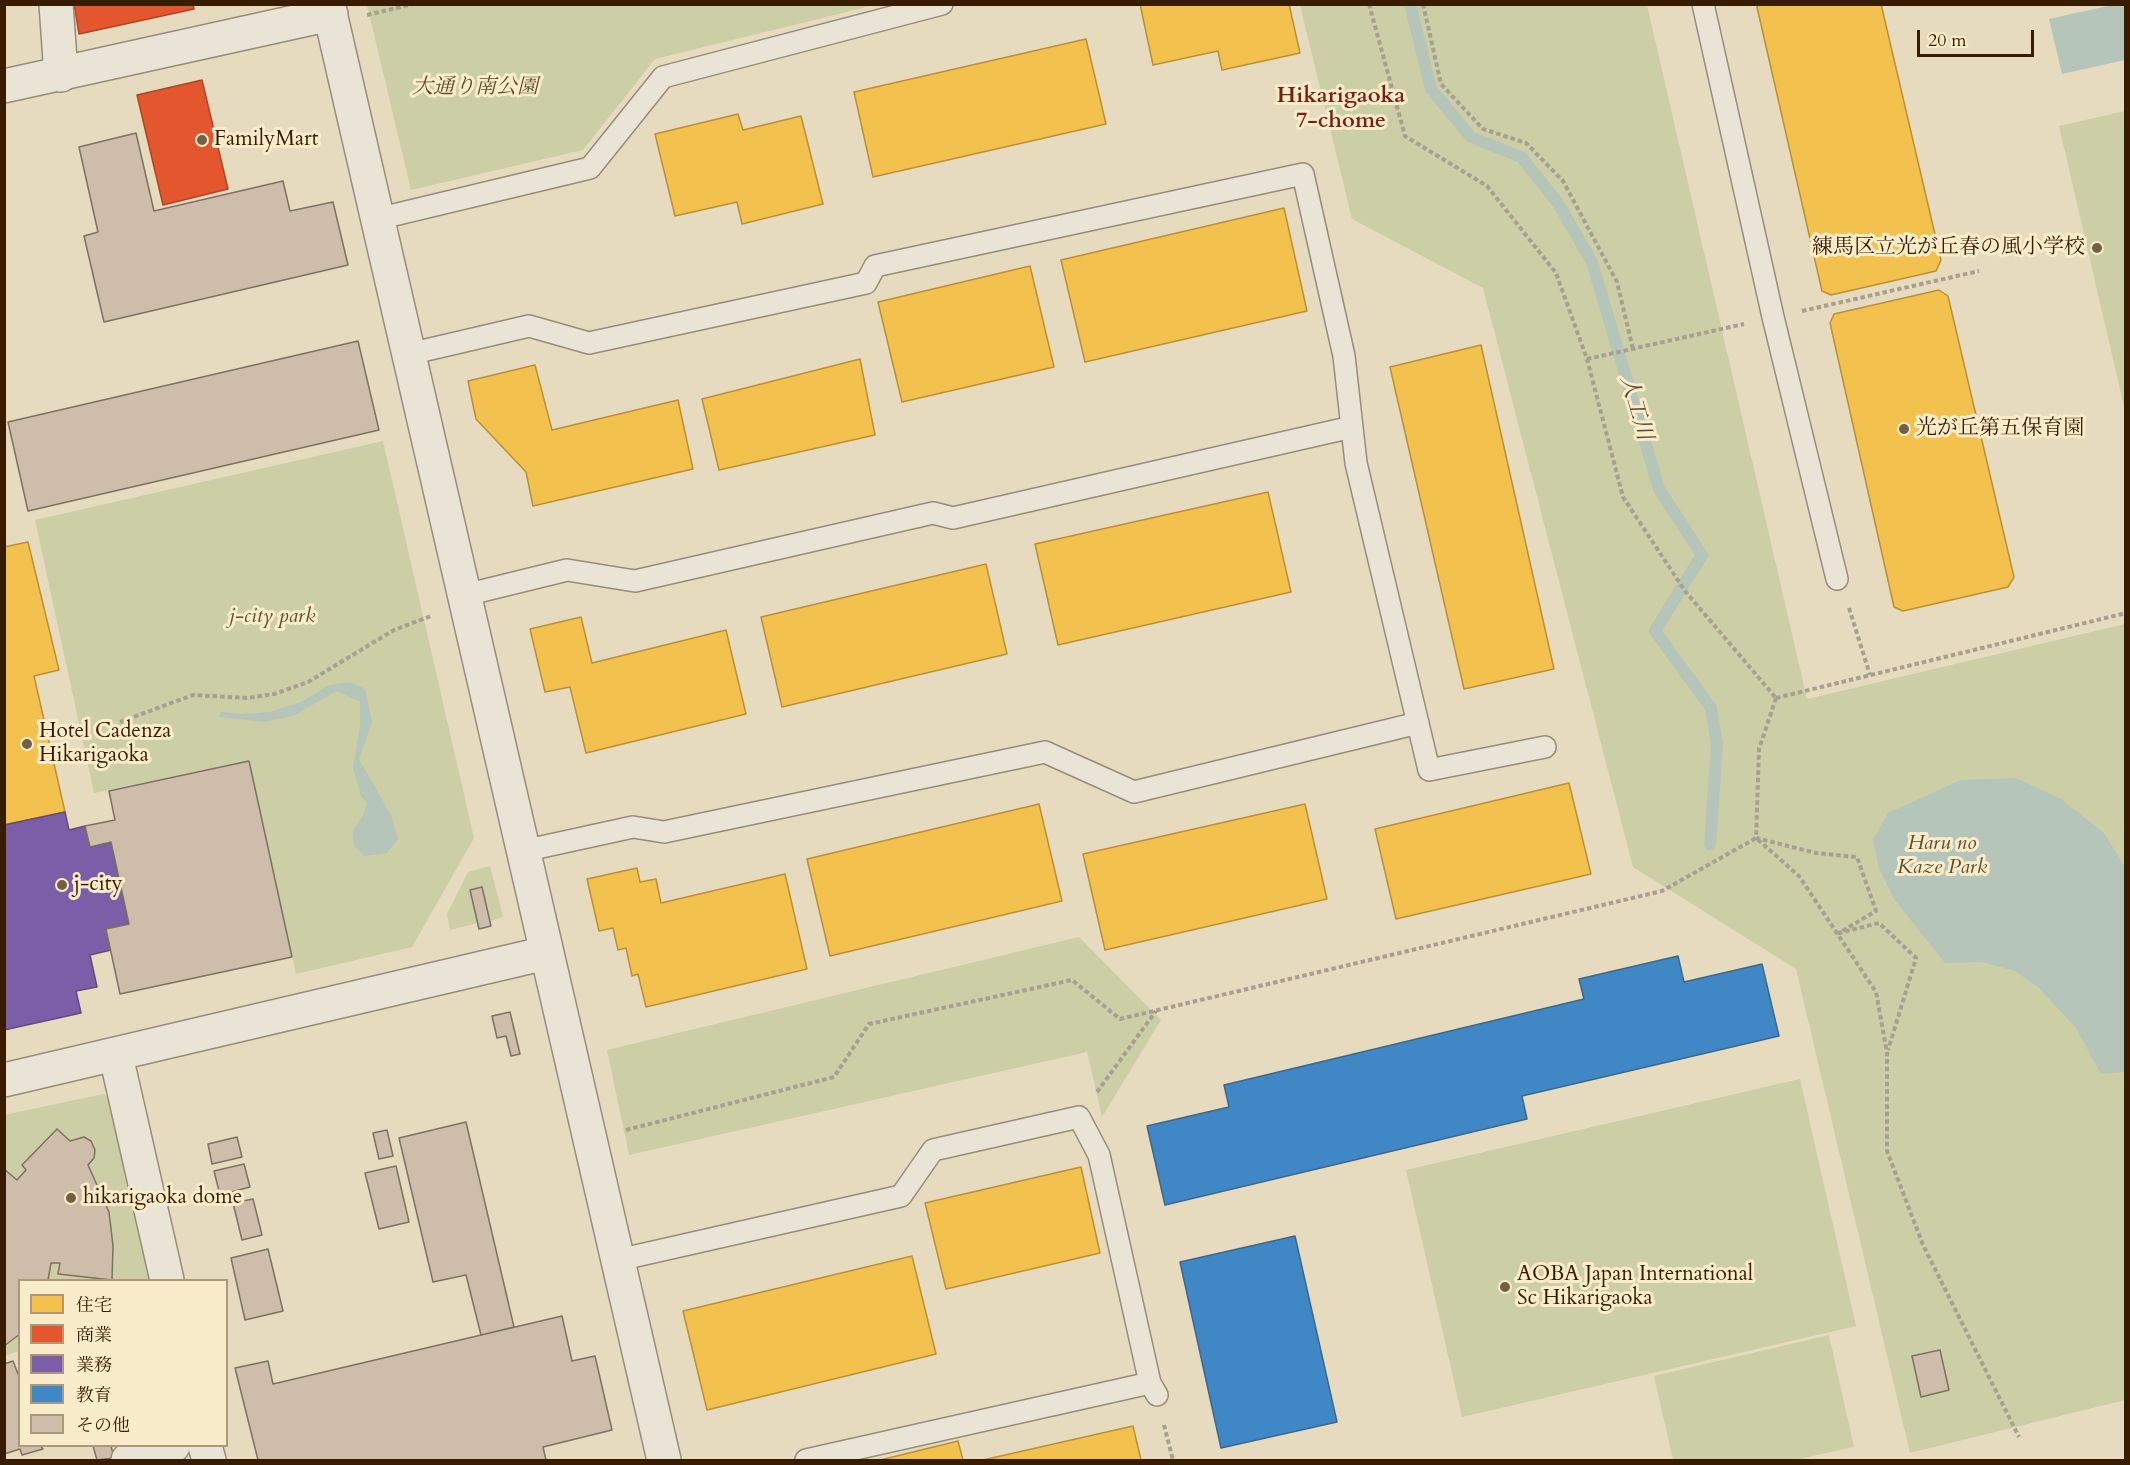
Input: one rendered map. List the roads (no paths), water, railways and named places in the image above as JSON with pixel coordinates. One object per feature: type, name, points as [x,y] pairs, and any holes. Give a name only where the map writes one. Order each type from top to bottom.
[{"type":"street","points":[[56,4],[61,75]]},
{"type":"street","points":[[4,86],[340,12],[377,219],[664,1461]]},
{"type":"street","points":[[4,1080],[116,1056],[546,953]]},
{"type":"street","points":[[116,1056],[167,1279]]},
{"type":"street","points":[[128,1461],[170,1447]]},
{"type":"lane","points":[[377,219],[590,168],[663,77],[942,4]]},
{"type":"lane","points":[[1702,4],[1773,317],[1837,579]]},
{"type":"lane","points":[[409,354],[529,326],[589,343],[866,283],[876,266],[1302,174],[1344,356],[1356,463],[1429,770],[1545,747]]},
{"type":"lane","points":[[465,595],[567,570],[635,581],[933,513],[953,518],[1352,427]]},
{"type":"lane","points":[[524,851],[633,827],[664,832],[1045,752],[1134,792],[1418,723]]},
{"type":"lane","points":[[618,1260],[902,1196],[933,1150],[1079,1117],[1099,1155],[1154,1389],[806,1461]]},
{"type":"waterway","name":"人工川","points":[[1410,4],[1431,89],[1471,137],[1521,157],[1558,203],[1592,262],[1659,489],[1702,555],[1655,631],[1711,708],[1717,744],[1710,844]]},
{"type":"place","name":"FamilyMart","points":[[202,140]]},
{"type":"place","name":"練馬区立光が丘春の風小学校","points":[[2097,248]]},
{"type":"place","name":"光が丘第五保育園","points":[[1904,429]]},
{"type":"place","name":"Hotel Cadenza Hikarigaoka","points":[[27,744]]},
{"type":"place","name":"j-city","points":[[62,885]]},
{"type":"place","name":"hikarigaoka dome","points":[[71,1198]]},
{"type":"place","name":"AOBA Japan International Sc Hikarigaoka","points":[[1505,1287]]},
{"type":"district","name":"Hikarigaoka 7-chome","points":[[1341,110]]},
{"type":"park label","name":"大通り南公園","points":[[475,88]]},
{"type":"park label","name":"j-city park","points":[[272,617]]},
{"type":"park label","name":"Haru no Kaze Park","points":[[1942,856]]}]
